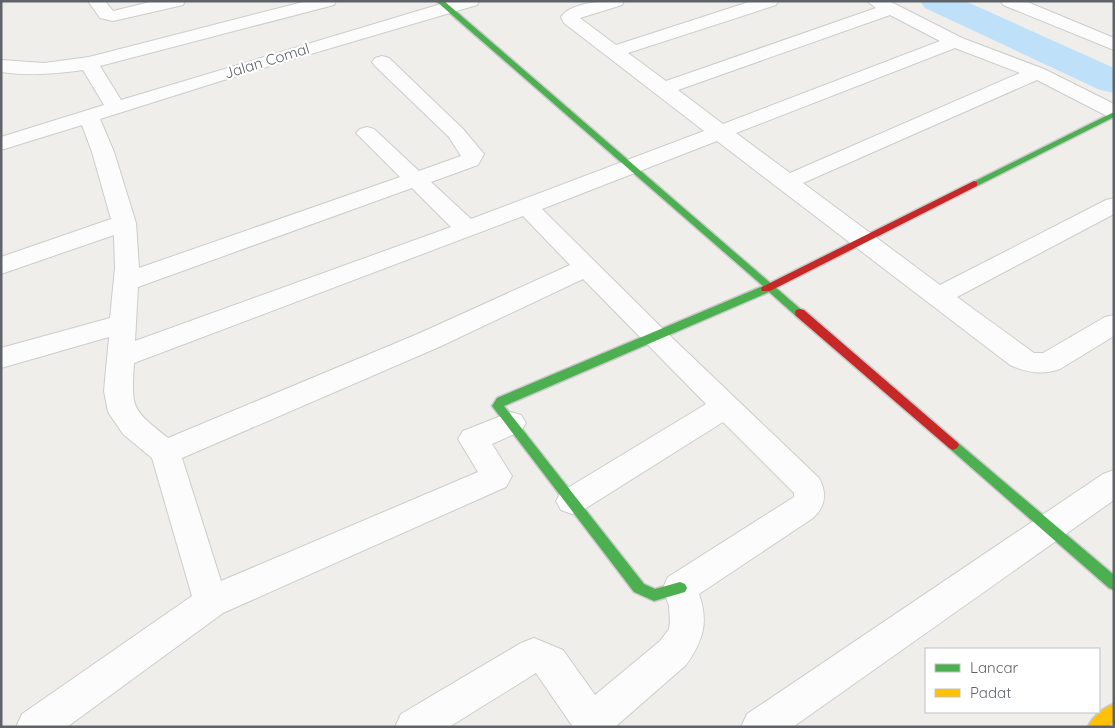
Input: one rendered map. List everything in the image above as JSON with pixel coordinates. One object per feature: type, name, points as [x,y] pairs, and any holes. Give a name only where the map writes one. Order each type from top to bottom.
[{"type":"street","points":[[96,1],[106,14],[113,16],[177,1]]},
{"type":"street","name":"Jalan Comal","points":[[1,144],[443,5],[472,1]]},
{"type":"street","points":[[616,1],[570,17],[571,20],[1020,358],[1032,363],[1042,364],[1050,362],[1114,324]]},
{"type":"street","points":[[613,52],[770,1]]},
{"type":"street","points":[[1009,1],[1114,45]]},
{"type":"street","points":[[1,66],[35,70],[89,63],[323,2]]},
{"type":"street","points":[[443,5],[1114,584]]},
{"type":"street","points":[[663,89],[883,5],[956,42],[1037,73],[1114,113]]},
{"type":"street","points":[[121,356],[468,229],[956,42]]},
{"type":"street","points":[[126,282],[414,178],[470,160],[473,154],[456,133],[382,62]]},
{"type":"street","points":[[89,63],[103,113],[103,152],[124,222],[128,261],[118,391],[122,412],[133,426],[165,452],[211,602]]},
{"type":"street","points":[[788,182],[1037,73]]},
{"type":"street","points":[[526,206],[655,337],[808,487],[809,501],[802,509],[680,588],[656,596],[650,595],[639,588],[498,406],[501,401],[655,337],[770,287],[1114,113]]},
{"type":"street","points":[[367,133],[468,229]]},
{"type":"street","points":[[940,296],[1114,205]]},
{"type":"street","points":[[1,266],[124,222]]},
{"type":"street","points":[[165,452],[342,379],[538,291],[586,267]]},
{"type":"street","points":[[1,358],[122,324]]},
{"type":"street","points":[[572,501],[726,406]]},
{"type":"street","points":[[35,727],[211,602],[496,478],[497,476],[473,439],[511,423]]},
{"type":"street","points":[[760,727],[1114,483]]},
{"type":"street","points":[[414,727],[534,655],[541,656],[550,662],[594,724],[673,653],[684,640],[689,623],[687,609],[680,588]]},
{"type":"street","points":[[1096,727],[1114,710]]},
{"type":"waterway","points":[[937,1],[1114,82]]},
{"type":"traffic: fast","points":[[439,1],[800,313]]},
{"type":"traffic: fast","points":[[974,184],[1114,114]]},
{"type":"traffic: fast","points":[[680,588],[654,595],[639,588],[498,406],[501,401],[766,289]]},
{"type":"traffic: fast","points":[[953,445],[1114,584]]},
{"type":"traffic: slow","points":[[1096,727],[1114,711]]},
{"type":"traffic: jam","points":[[766,289],[974,184]]},
{"type":"traffic: jam","points":[[800,313],[953,445]]}]
